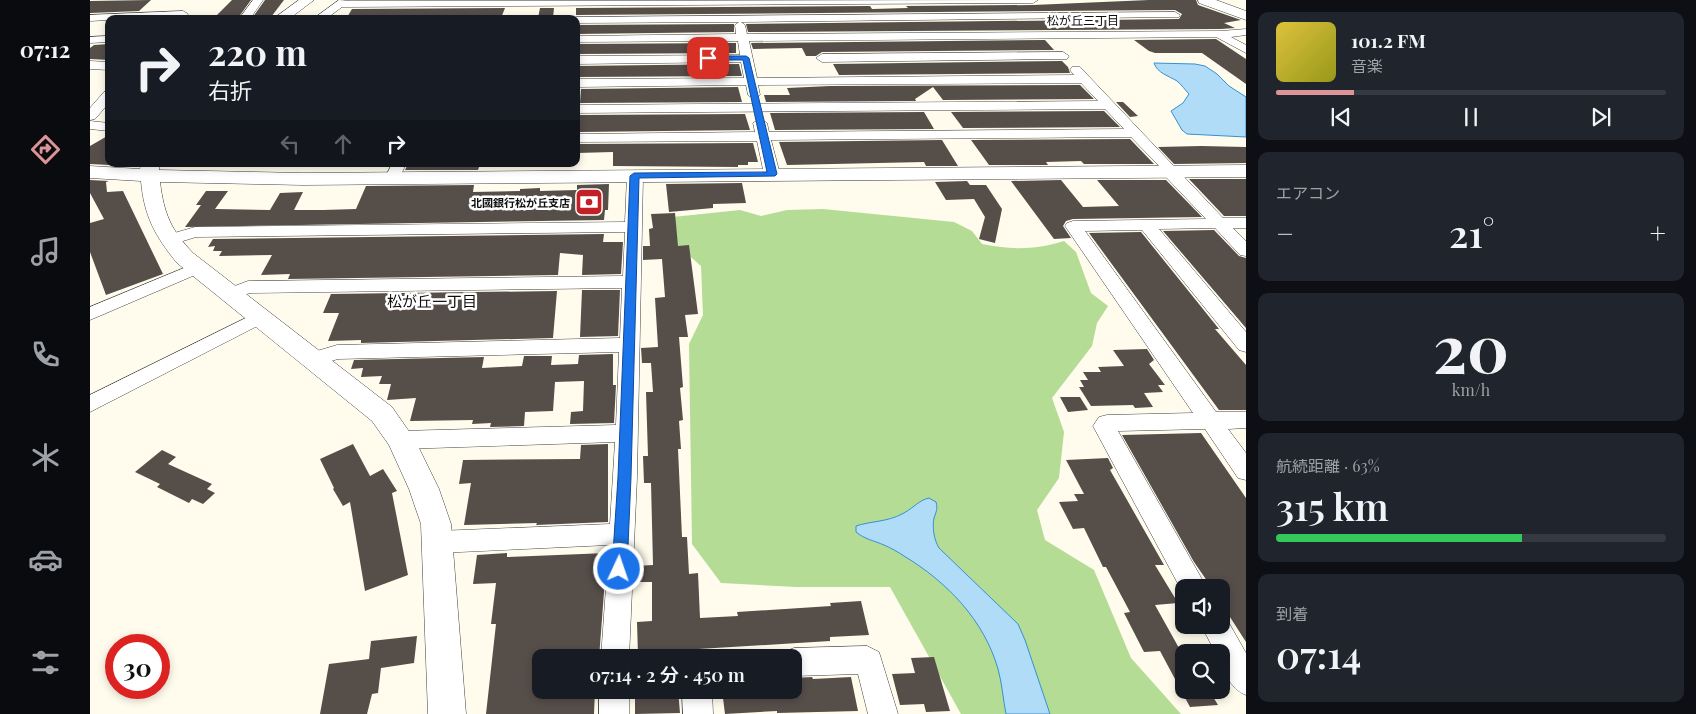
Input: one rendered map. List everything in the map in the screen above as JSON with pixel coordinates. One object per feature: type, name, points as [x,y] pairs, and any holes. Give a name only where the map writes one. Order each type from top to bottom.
[{"type":"street","points":[[247,15],[258,0]]},
{"type":"street","points":[[286,15],[308,0]]},
{"type":"street","points":[[1011,0],[1246,250]]},
{"type":"street","points":[[324,15],[343,2],[530,4],[1033,0]]},
{"type":"street","points":[[1204,0],[1246,16]]},
{"type":"street","points":[[734,1],[743,37],[762,136],[772,174]]},
{"type":"street","points":[[1148,4],[1221,34],[1246,50]]},
{"type":"street","points":[[146,15],[184,13]]},
{"type":"street","points":[[90,18],[105,17]]},
{"type":"street","points":[[580,20],[1026,17],[1183,19]]},
{"type":"street","points":[[580,39],[1221,34],[1246,32]]},
{"type":"street","points":[[813,37],[831,81]]},
{"type":"street","points":[[90,40],[105,39]]},
{"type":"street","points":[[822,58],[1063,56]]},
{"type":"street","points":[[580,60],[746,58]]},
{"type":"street","points":[[90,66],[105,66]]},
{"type":"street","points":[[580,82],[1084,79]]},
{"type":"street","points":[[90,116],[105,99]]},
{"type":"street","points":[[580,109],[1108,105]]},
{"type":"street","points":[[90,125],[105,127]]},
{"type":"street","points":[[580,138],[1135,134]]},
{"type":"street","points":[[90,172],[149,170],[248,179],[396,171],[634,176],[1246,171]]},
{"type":"street","points":[[149,170],[152,199],[170,240],[196,268],[382,414],[402,440],[431,506],[438,542],[447,714]]},
{"type":"street","points":[[615,649],[634,176]]},
{"type":"street","points":[[1246,223],[1073,226],[1246,471]]},
{"type":"street","points":[[1146,224],[1246,345]]},
{"type":"street","points":[[170,240],[195,232],[633,227]]},
{"type":"street","points":[[92,308],[196,268]]},
{"type":"street","points":[[230,294],[248,287],[630,282]]},
{"type":"street","points":[[90,404],[260,317]]},
{"type":"street","points":[[314,359],[337,352],[628,345]]},
{"type":"street","points":[[1189,579],[1104,426],[1107,423],[1246,420]]},
{"type":"street","points":[[402,440],[625,433]]},
{"type":"street","points":[[438,542],[621,534]]},
{"type":"street","points":[[1220,634],[1246,681]]},
{"type":"street","points":[[802,662],[867,660],[883,714]]},
{"type":"street","points":[[614,699],[614,714]]},
{"type":"street","points":[[697,699],[698,714]]},
{"type":"green space","points":[[823,209],[954,222],[972,231],[982,244],[1023,248],[1064,241],[1076,252],[1091,293],[1108,306],[1097,323],[1092,346],[1052,398],[1064,432],[1059,478],[1037,510],[1045,540],[1094,570],[1131,658],[1181,714],[961,714],[890,587],[796,587],[721,583],[692,544],[689,344],[703,315],[701,266],[676,244],[673,217],[740,210],[761,216],[787,210]]},
{"type":"water","points":[[1154,63],[1205,66],[1246,97],[1246,137],[1187,134],[1182,130],[1171,111],[1183,103],[1189,94],[1177,81],[1160,72]]},
{"type":"water","points":[[929,498],[937,504],[933,529],[939,548],[1018,624],[1050,714],[1006,714],[999,674],[992,651],[983,634],[962,604],[949,590],[920,566],[892,549],[856,532],[856,526],[896,517]]},
{"type":"building","points":[[151,0],[139,11],[90,13],[90,1]]},
{"type":"building","points":[[232,0],[251,0],[240,15],[217,15]]},
{"type":"building","points":[[265,0],[284,0],[273,15],[254,15]]},
{"type":"building","points":[[1196,0],[1198,5],[1241,20],[1224,23],[1235,28],[1221,29],[748,32],[746,24],[1179,19],[1182,14],[1175,10],[576,15],[576,8],[870,6],[872,9],[908,8],[906,6],[1033,5]]},
{"type":"building","points":[[505,8],[502,15],[348,15],[352,9]]},
{"type":"building","points":[[540,8],[554,8],[553,15],[539,15]]},
{"type":"building","points":[[734,24],[734,32],[580,34],[580,25]]},
{"type":"building","points":[[1216,39],[1246,59],[1246,84],[1202,53],[1155,53],[1134,40]]},
{"type":"building","points":[[1045,40],[1054,50],[822,52],[816,56],[806,56],[802,48],[753,49],[751,43]]},
{"type":"building","points":[[736,43],[736,53],[580,54],[580,44]]},
{"type":"building","points":[[105,44],[105,60],[90,59],[90,48],[94,45]]},
{"type":"building","points":[[1062,61],[1068,67],[1070,73],[839,75],[833,64]]},
{"type":"building","points":[[739,64],[742,76],[580,77],[580,66]]},
{"type":"building","points":[[1080,85],[1094,99],[943,100],[933,87],[915,99],[916,101],[766,102],[764,95],[790,95],[787,88],[830,86]]},
{"type":"building","points":[[738,87],[742,102],[580,103],[581,89]]},
{"type":"building","points":[[1116,102],[1123,102],[1138,116],[1130,117]]},
{"type":"building","points":[[1104,111],[1120,127],[963,128],[951,112]]},
{"type":"building","points":[[924,112],[934,129],[775,130],[770,113]]},
{"type":"building","points":[[745,114],[750,130],[580,132],[580,115]]},
{"type":"building","points":[[105,137],[105,165],[90,164],[90,146]]},
{"type":"building","points":[[1130,139],[1154,164],[1084,164],[1081,161],[1046,162],[1048,165],[989,165],[971,140]]},
{"type":"building","points":[[942,140],[958,166],[926,166],[924,162],[787,165],[779,142]]},
{"type":"building","points":[[753,143],[758,162],[748,162],[748,165],[738,165],[738,167],[613,166],[613,152],[580,153],[580,144]]},
{"type":"building","points":[[1158,147],[1246,147],[1246,163],[1174,164]]},
{"type":"building","points":[[406,167],[479,167],[478,170],[405,170]]},
{"type":"building","points":[[1189,179],[1246,179],[1246,216],[1224,216]]},
{"type":"building","points":[[90,180],[109,181],[106,182],[107,192],[123,191],[163,274],[106,295],[90,252],[90,223],[104,219],[90,193]]},
{"type":"building","points":[[1061,180],[1083,207],[1119,206],[1097,180],[1166,180],[1202,217],[1073,219],[1066,221],[1063,226],[1071,238],[1054,239],[1011,181]]},
{"type":"building","points":[[967,181],[970,185],[986,185],[1002,209],[995,243],[979,239],[985,217],[974,199],[946,200],[935,182]]},
{"type":"building","points":[[742,183],[746,203],[713,204],[713,208],[669,212],[666,184]]},
{"type":"building","points":[[609,184],[608,210],[605,210],[604,220],[185,227],[201,205],[196,205],[206,191],[228,191],[215,209],[270,210],[280,193],[303,192],[294,210],[323,210],[356,209],[366,186],[474,185],[473,192],[520,191],[520,189],[540,188],[540,191],[577,190],[577,185]]},
{"type":"building","points":[[675,213],[678,246],[689,245],[698,314],[685,315],[688,337],[679,337],[683,387],[680,388],[683,420],[679,421],[681,449],[678,449],[682,537],[687,537],[689,574],[698,573],[700,618],[738,616],[737,612],[831,606],[830,603],[861,601],[869,635],[830,637],[830,641],[698,649],[638,649],[637,622],[652,621],[652,582],[634,582],[635,566],[653,565],[651,483],[644,483],[643,456],[648,456],[646,392],[653,392],[651,363],[642,363],[641,348],[658,347],[655,298],[665,297],[662,259],[643,260],[643,246],[650,246],[649,229],[653,228],[651,214]]},
{"type":"building","points":[[1214,230],[1239,256],[1246,258],[1246,328],[1163,231]]},
{"type":"building","points":[[1141,232],[1219,329],[1215,329],[1246,365],[1246,410],[1219,410],[1089,233]]},
{"type":"building","points":[[604,234],[603,242],[623,242],[621,274],[582,275],[583,255],[560,253],[558,275],[288,279],[290,274],[261,275],[272,255],[219,256],[222,251],[213,251],[215,246],[208,247],[213,239]]},
{"type":"building","points":[[582,290],[620,290],[618,336],[580,337]]},
{"type":"building","points":[[557,291],[553,338],[361,343],[361,340],[328,341],[339,313],[323,313],[331,294]]},
{"type":"building","points":[[1147,349],[1154,360],[1149,364],[1165,385],[1158,385],[1163,392],[1144,393],[1153,407],[1135,408],[1133,405],[1091,406],[1079,387],[1084,387],[1080,380],[1088,380],[1083,372],[1101,372],[1098,367],[1124,366],[1113,350]]},
{"type":"building","points":[[613,354],[613,385],[616,385],[614,423],[570,424],[571,412],[583,411],[584,381],[555,382],[553,411],[525,412],[524,426],[490,427],[491,423],[472,424],[473,420],[410,421],[416,398],[387,400],[391,384],[379,384],[382,376],[361,377],[363,368],[351,369],[354,360],[484,357],[482,368],[522,366],[524,356],[552,356],[551,365],[578,364],[579,355]]},
{"type":"building","points":[[1060,397],[1080,397],[1088,410],[1068,412]]},
{"type":"building","points":[[1201,433],[1246,498],[1246,642],[1230,617],[1230,579],[1206,579],[1194,562],[1122,435]]},
{"type":"building","points":[[353,444],[370,476],[383,469],[397,491],[392,493],[408,575],[365,591],[350,502],[343,506],[333,489],[320,459]]},
{"type":"building","points":[[608,444],[608,522],[464,525],[471,483],[459,484],[463,460],[580,459],[581,445]]},
{"type":"building","points":[[162,450],[176,457],[168,464],[212,484],[207,489],[215,493],[203,504],[192,499],[189,503],[157,487],[160,484],[135,472]]},
{"type":"building","points":[[1108,458],[1113,468],[1110,470],[1164,565],[1155,565],[1175,598],[1175,603],[1155,605],[1177,644],[1175,644],[1175,679],[1160,651],[1144,652],[1124,613],[1130,612],[1106,567],[1103,567],[1084,528],[1073,529],[1059,502],[1078,501],[1074,494],[1084,494],[1066,460]]},
{"type":"building","points":[[507,553],[507,557],[607,553],[600,649],[532,649],[532,699],[595,699],[594,714],[486,714],[496,624],[491,624],[496,583],[473,584],[477,555]]},
{"type":"building","points":[[417,636],[414,663],[381,668],[378,693],[372,694],[367,714],[320,714],[329,664],[369,659],[371,641]]},
{"type":"building","points":[[934,657],[950,711],[926,712],[924,704],[900,705],[892,674],[915,673],[911,658]]},
{"type":"building","points":[[812,677],[813,679],[851,677],[858,711],[777,713],[777,711],[725,714],[723,699],[802,699],[802,678]]},
{"type":"building","points":[[635,699],[679,699],[680,713],[635,714]]},
{"type":"building","points":[[1186,699],[1214,699],[1218,705],[1190,707]]},
{"type":"place","name":"北國銀行松が丘支店","points":[[589,202]]},
{"type":"district","name":"松が丘三丁目","points":[[1083,20]]},
{"type":"district","name":"松が丘一丁目","points":[[432,301]]},
{"type":"route","points":[[619,569],[634,176],[772,174],[746,58],[708,58]]}]
